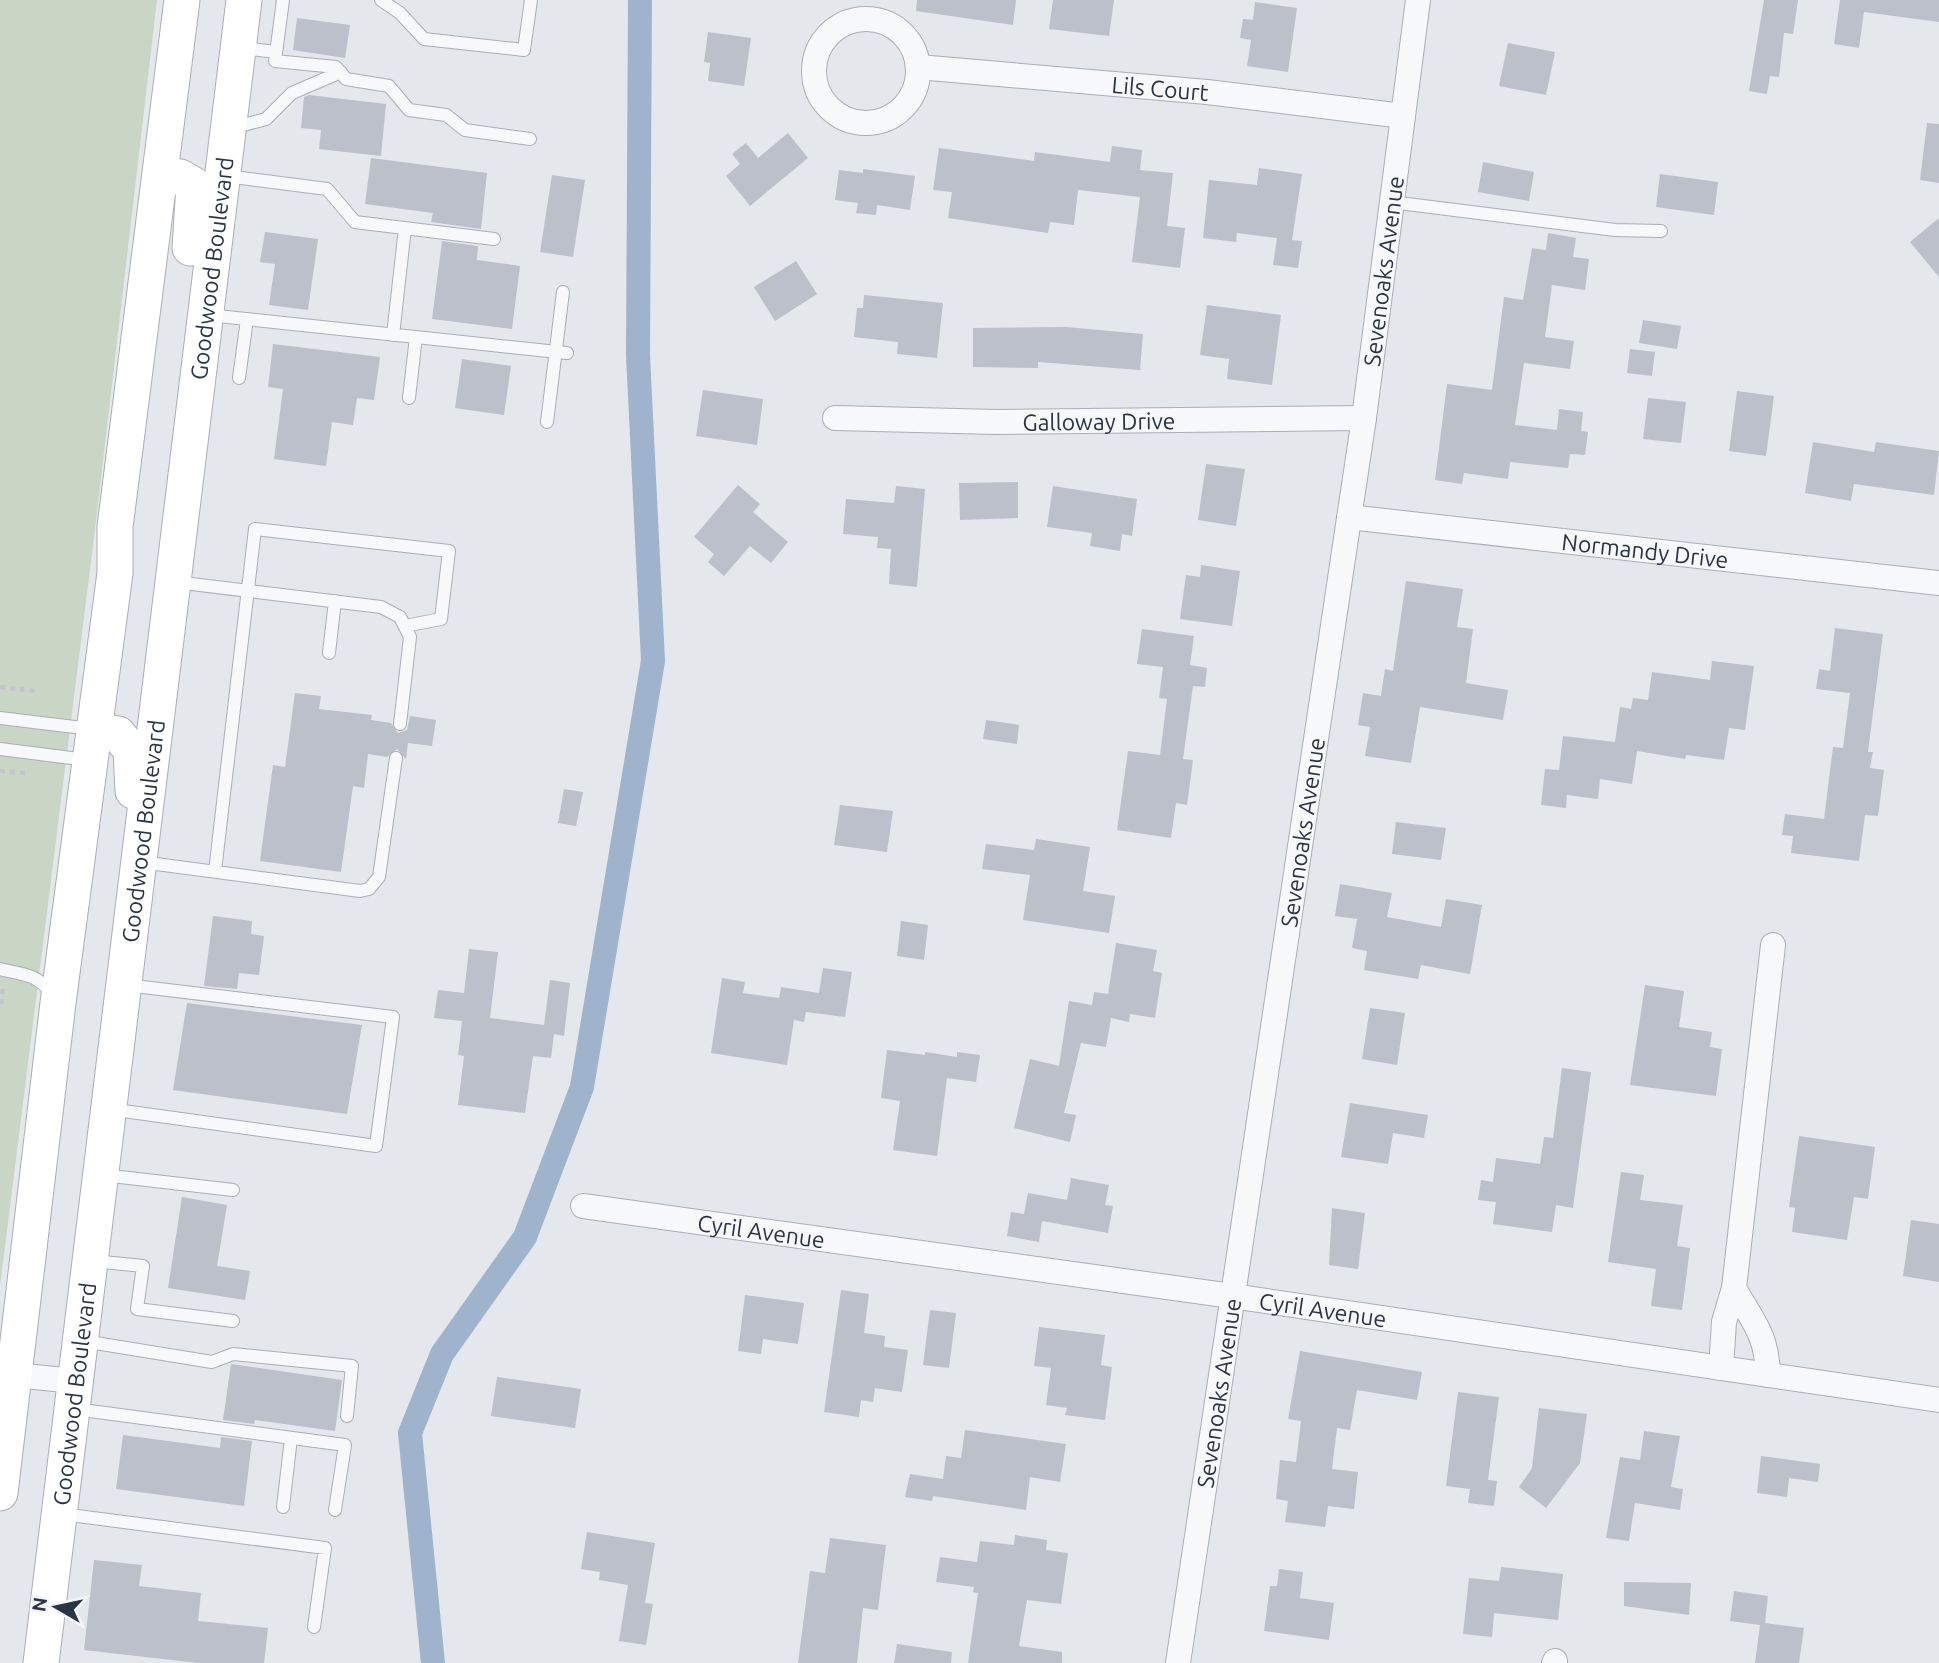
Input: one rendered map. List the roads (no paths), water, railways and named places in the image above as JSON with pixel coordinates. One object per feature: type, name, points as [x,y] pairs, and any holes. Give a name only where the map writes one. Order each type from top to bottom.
[{"type":"main road","points":[[0,1483],[58,1003],[115,573],[115,527],[182,0]]},
{"type":"main road","name":"Goodwood Boulevard","points":[[41,1663],[244,0]]},
{"type":"main road","points":[[161,175],[180,177],[194,185],[189,257],[177,346],[173,423],[174,452],[183,491]]},
{"type":"main road","points":[[93,745],[118,734],[131,750],[137,861]]},
{"type":"street","name":"Sevenoaks Avenue","points":[[1178,1663],[1364,418],[1418,0]]},
{"type":"street","points":[[862,19],[883,22],[900,32],[913,48],[918,67],[916,88],[906,106],[890,118],[870,124],[850,122],[832,112],[820,95],[814,76],[816,55],[827,37],[842,25],[862,19]]},
{"type":"street","name":"Lils Court","points":[[918,67],[1207,92],[1403,116]]},
{"type":"street","name":"Galloway Drive","points":[[835,418],[997,422],[1364,418]]},
{"type":"street","name":"Normandy Drive","points":[[1349,517],[1939,583]]},
{"type":"street","points":[[1721,1368],[1724,1322],[1734,1288],[1773,944]]},
{"type":"street","name":"Cyril Avenue","points":[[583,1206],[1232,1296],[1939,1400]]},
{"type":"street","points":[[1734,1288],[1763,1336],[1768,1375]]},
{"type":"street","points":[[14,1375],[73,1395]]},
{"type":"lane","points":[[283,0],[275,61],[336,67],[346,79],[389,86],[410,110],[446,115],[465,130],[530,139]]},
{"type":"lane","points":[[381,0],[400,13],[424,39],[524,50],[531,0]]},
{"type":"lane","points":[[238,48],[276,52]]},
{"type":"lane","points":[[228,129],[266,119],[292,93],[341,72]]},
{"type":"lane","points":[[222,175],[327,188],[355,222],[494,240]]},
{"type":"lane","points":[[1391,202],[1615,230],[1661,231]]},
{"type":"lane","points":[[393,335],[404,228]]},
{"type":"lane","points":[[547,422],[562,353],[563,292]]},
{"type":"lane","points":[[205,315],[562,353]]},
{"type":"lane","points":[[239,378],[247,319]]},
{"type":"lane","points":[[410,398],[416,337]]},
{"type":"lane","points":[[221,871],[246,591],[255,529],[449,551],[442,619],[405,626]]},
{"type":"lane","points":[[171,582],[381,607],[400,617],[410,637],[400,724]]},
{"type":"lane","points":[[329,653],[337,602]]},
{"type":"lane","points":[[0,718],[93,745]]},
{"type":"lane","points":[[0,749],[93,745]]},
{"type":"lane","points":[[137,861],[360,891],[369,889],[379,877],[396,758]]},
{"type":"lane","points":[[2,974],[30,975],[43,982],[58,1003]]},
{"type":"lane","points":[[108,1109],[376,1146],[393,1017],[122,985]]},
{"type":"lane","points":[[99,1175],[233,1190]]},
{"type":"lane","points":[[89,1260],[143,1266],[136,1309],[233,1321]]},
{"type":"lane","points":[[79,1341],[212,1362],[233,1354],[352,1366],[347,1416]]},
{"type":"lane","points":[[73,1395],[290,1438],[345,1445],[335,1510]]},
{"type":"lane","points":[[283,1507],[290,1438]]},
{"type":"lane","points":[[59,1514],[325,1548],[314,1627]]},
{"type":"waterway","points":[[433,1663],[410,1433],[442,1354],[525,1237],[582,1087],[653,661],[638,355],[640,0]]}]
